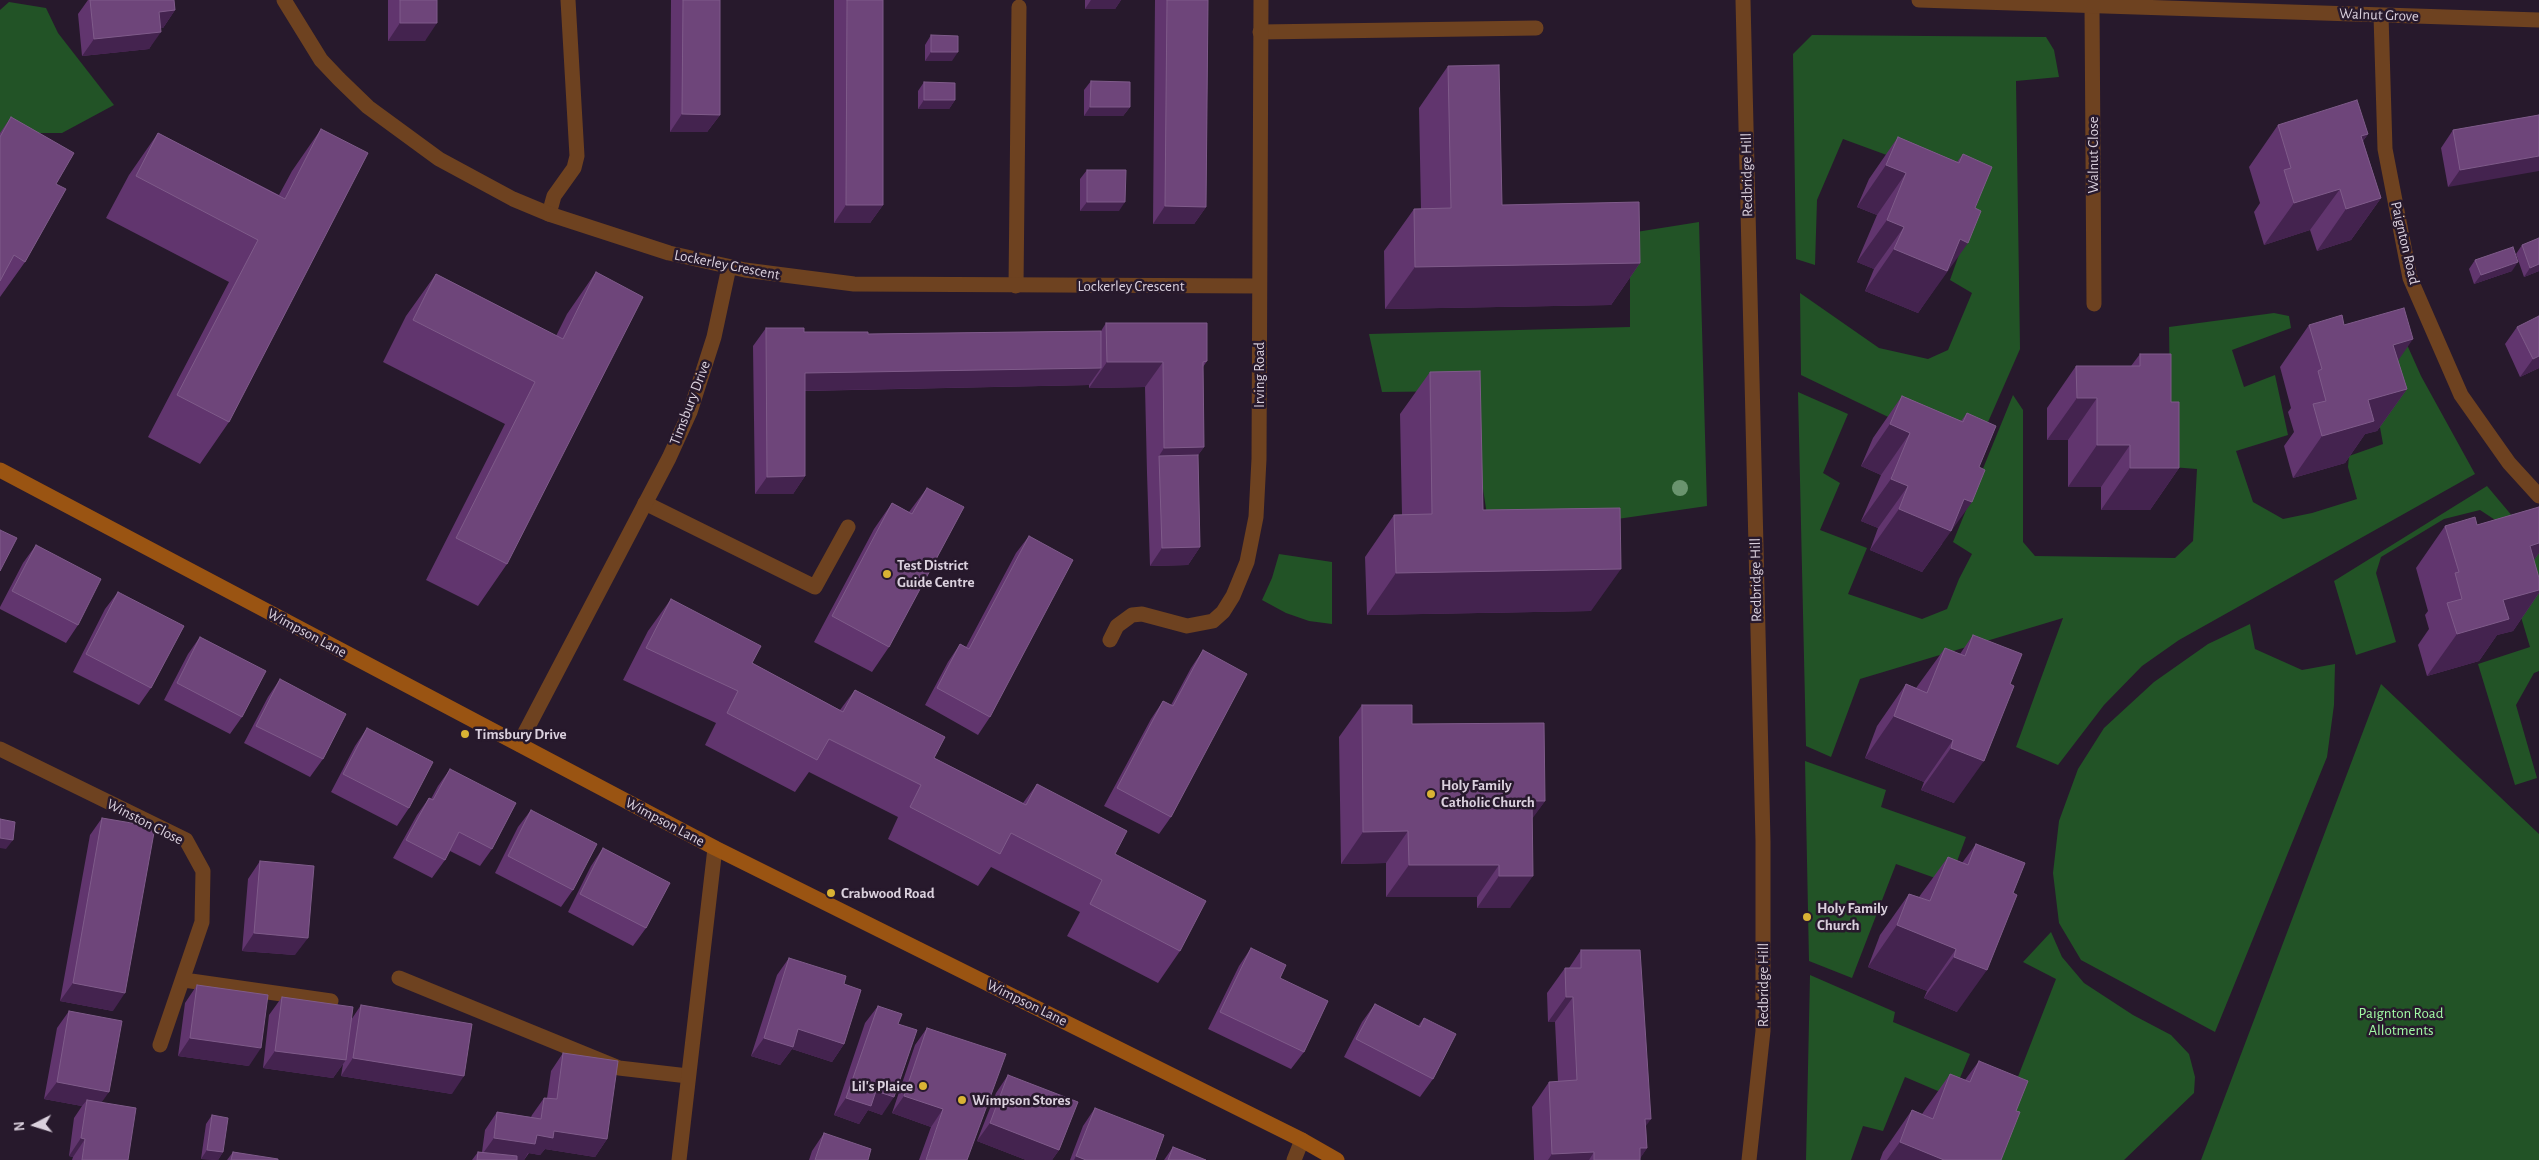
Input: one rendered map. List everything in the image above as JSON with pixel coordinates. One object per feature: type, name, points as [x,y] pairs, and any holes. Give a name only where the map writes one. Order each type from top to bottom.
[{"type":"street","name":"Lockerley Crescent","points":[[284,0],[322,60],[368,107],[439,159],[505,195],[549,214],[669,253],[802,279],[854,284],[1259,286]]},
{"type":"street","points":[[549,214],[554,196],[574,168],[577,156],[568,0]]},
{"type":"street","name":"Irving Road","points":[[1110,640],[1117,626],[1132,615],[1142,614],[1187,626],[1213,621],[1223,612],[1233,596],[1247,562],[1256,517],[1258,459],[1260,0]]},
{"type":"street","name":"Redbridge Hill","points":[[1743,0],[1763,860],[1763,1031],[1749,1160]]},
{"type":"street","name":"Walnut Grove","points":[[1919,0],[2539,20]]},
{"type":"street","name":"Walnut Close","points":[[2092,6],[2094,304]]},
{"type":"street","points":[[1016,286],[1019,7]]},
{"type":"street","name":"Paignton Road","points":[[2381,15],[2385,149],[2410,278],[2461,395],[2509,463],[2539,496]]},
{"type":"street","points":[[1260,32],[1536,28]]},
{"type":"street","name":"Timsbury Drive","points":[[518,744],[645,503],[690,412],[714,337],[729,266]]},
{"type":"street","name":"Wimpson Lane","points":[[0,470],[715,848],[1302,1140],[1337,1160]]},
{"type":"street","points":[[645,503],[815,587],[848,527]]},
{"type":"street","name":"Winston Close","points":[[0,750],[186,840],[203,871],[202,922],[184,980],[160,1045]]},
{"type":"street","points":[[678,1160],[715,848]]},
{"type":"street","points":[[399,978],[619,1068],[688,1076]]},
{"type":"street","points":[[184,980],[331,1001]]},
{"type":"street","points":[[1294,1160],[1302,1140]]},
{"type":"green space","points":[[9,2],[46,8],[58,33],[114,105],[62,133],[5,133],[0,139],[0,10]]},
{"type":"green space","points":[[1812,35],[2046,37],[2054,50],[2059,77],[2016,81],[2020,349],[1978,445],[1909,427],[1801,375],[1800,293],[1879,348],[1928,359],[1948,350],[1972,293],[1950,280],[1982,190],[1843,139],[1817,200],[1815,265],[1796,259],[1793,54]]},
{"type":"green space","points":[[1699,222],[1707,506],[1500,536],[1487,515],[1468,391],[1382,392],[1369,334],[1630,327],[1630,233]]},
{"type":"green space","points":[[2274,313],[2289,316],[2291,328],[2232,350],[2244,387],[2275,375],[2288,435],[2236,451],[2253,502],[2283,519],[2312,513],[2357,499],[2348,467],[2349,456],[2383,444],[2374,394],[2396,320],[2421,376],[2475,474],[2179,640],[2142,666],[2104,705],[2058,765],[2016,747],[2063,618],[1860,679],[1831,757],[1806,746],[1798,392],[1848,414],[1823,473],[1840,483],[1820,530],[1867,548],[1848,594],[1922,619],[1947,609],[1972,554],[1953,542],[2013,395],[2023,410],[2023,542],[2035,556],[2175,558],[2193,541],[2197,469],[2171,467],[2169,327]]},
{"type":"green space","points":[[2487,486],[2539,548],[2539,671],[2534,673],[2516,705],[2537,778],[2515,785],[2478,664],[2530,647],[2515,597],[2525,561],[2518,535],[2480,510],[2444,519],[2381,557],[2376,573],[2396,642],[2356,655],[2334,581]]},
{"type":"green space","points":[[1279,554],[1332,562],[1332,624],[1309,621],[1286,613],[1262,600],[1272,578]]},
{"type":"green space","points":[[2250,624],[2255,649],[2302,670],[2335,664],[2334,705],[2327,757],[2215,1032],[2081,960],[2059,923],[2053,873],[2059,821],[2078,769],[2104,728],[2154,682],[2208,644]]},
{"type":"green space","name":"Paignton Road Allotments","points":[[2381,684],[2539,834],[2539,1160],[2201,1160]]},
{"type":"green space","points":[[1805,761],[1886,790],[1881,807],[1966,837],[1949,883],[1896,864],[1852,978],[1809,961]]},
{"type":"green space","points":[[2051,932],[2062,957],[2084,983],[2133,1015],[2171,1035],[2189,1054],[2195,1077],[2194,1093],[2124,1160],[1995,1160],[2005,1110],[2056,979],[2023,962]]},
{"type":"green space","points":[[1810,975],[1895,1012],[1893,1022],[1970,1054],[1952,1097],[1905,1077],[1883,1131],[1863,1126],[1851,1160],[1806,1160]]},
{"type":"building","points":[[90,0],[174,0],[175,10],[159,12],[161,32],[94,39]]},
{"type":"building","points":[[400,0],[437,0],[437,23],[400,23]]},
{"type":"building","points":[[683,0],[720,0],[720,115],[682,114]]},
{"type":"building","points":[[847,0],[883,0],[883,205],[846,205]]},
{"type":"building","points":[[1167,0],[1208,0],[1206,207],[1165,206]]},
{"type":"building","points":[[931,35],[958,36],[958,52],[931,52]]},
{"type":"building","points":[[1499,65],[1502,205],[1639,202],[1640,263],[1415,267],[1414,209],[1451,208],[1448,66]]},
{"type":"building","points":[[1091,81],[1130,82],[1130,107],[1090,107]]},
{"type":"building","points":[[924,82],[955,83],[955,100],[924,100]]},
{"type":"building","points":[[2357,100],[2368,134],[2361,136],[2381,198],[2346,209],[2340,189],[2294,203],[2284,170],[2291,168],[2278,125]]},
{"type":"building","points":[[2539,115],[2539,156],[2460,170],[2453,130]]},
{"type":"building","points":[[11,117],[74,153],[56,184],[66,189],[25,262],[14,255],[0,281],[0,137]]},
{"type":"building","points":[[321,129],[368,153],[229,422],[177,395],[258,240],[136,176],[158,133],[285,199]]},
{"type":"building","points":[[1898,137],[1959,163],[1963,154],[1992,167],[1975,208],[1981,211],[1968,243],[1960,239],[1947,271],[1894,249],[1904,227],[1887,220],[1906,173],[1886,165]]},
{"type":"building","points":[[1087,170],[1126,170],[1125,202],[1087,202]]},
{"type":"building","points":[[2539,238],[2539,264],[2530,268],[2522,245]]},
{"type":"building","points":[[2513,247],[2518,262],[2481,275],[2475,260]]},
{"type":"building","points":[[596,272],[643,297],[507,564],[456,538],[535,382],[413,320],[436,274],[563,339]]},
{"type":"building","points":[[2404,308],[2413,339],[2393,345],[2407,389],[2368,400],[2374,421],[2322,436],[2313,404],[2326,401],[2318,371],[2322,369],[2309,325],[2342,315],[2344,325]]},
{"type":"building","points":[[2539,316],[2539,356],[2533,359],[2517,327]]},
{"type":"building","points":[[1106,323],[1207,323],[1207,361],[1203,362],[1204,447],[1164,448],[1163,362],[1107,362]]},
{"type":"building","points":[[766,328],[804,328],[804,332],[868,332],[868,334],[1101,331],[1101,368],[805,373],[805,476],[767,477]]},
{"type":"building","points":[[2140,354],[2171,354],[2171,402],[2179,402],[2179,468],[2130,468],[2130,445],[2097,445],[2097,398],[2077,398],[2076,366],[2140,366]]},
{"type":"building","points":[[1480,371],[1483,510],[1620,508],[1621,569],[1396,573],[1394,515],[1432,514],[1430,372]]},
{"type":"building","points":[[1902,396],[1963,422],[1967,413],[1996,426],[1979,467],[1985,470],[1972,502],[1964,499],[1951,531],[1899,509],[1908,486],[1891,479],[1910,433],[1890,424]]},
{"type":"building","points":[[1198,455],[1200,547],[1162,548],[1159,456]]},
{"type":"building","name":"Test District Guide Centre","points":[[927,488],[964,507],[889,647],[832,616],[892,503],[912,514]]},
{"type":"building","points":[[2539,507],[2539,543],[2530,546],[2539,578],[2539,590],[2503,600],[2509,619],[2457,634],[2447,603],[2462,599],[2455,573],[2459,572],[2445,526],[2475,517],[2477,525]]},
{"type":"building","points":[[0,530],[17,538],[0,571]]},
{"type":"building","points":[[1029,536],[1073,560],[990,717],[937,688],[960,644],[969,649]]},
{"type":"building","points":[[36,545],[101,579],[78,625],[12,591]]},
{"type":"building","points":[[118,592],[184,626],[151,688],[86,654]]},
{"type":"building","points":[[671,599],[761,646],[752,663],[843,712],[855,690],[945,737],[934,758],[1026,805],[1037,784],[1127,831],[1115,854],[1206,901],[1180,951],[1090,904],[1102,880],[1011,833],[1000,854],[910,807],[921,785],[829,739],[817,760],[727,713],[738,691],[646,648]]},
{"type":"building","points":[[1973,635],[2022,654],[2010,684],[2014,686],[1984,761],[1951,748],[1953,740],[1894,716],[1906,684],[1927,693],[1945,648],[1965,656]]},
{"type":"building","points":[[200,637],[266,671],[242,717],[177,683]]},
{"type":"building","points":[[1203,650],[1247,674],[1171,817],[1117,788],[1163,701],[1173,706]]},
{"type":"building","points":[[280,679],[346,714],[323,759],[256,726]]},
{"type":"building","name":"Holy Family Catholic Church","points":[[1362,705],[1412,705],[1412,724],[1544,723],[1545,801],[1532,801],[1533,876],[1499,876],[1499,865],[1409,865],[1408,831],[1363,832]]},
{"type":"building","points":[[367,728],[433,762],[409,808],[343,774]]},
{"type":"building","points":[[450,769],[516,803],[492,849],[459,832],[445,860],[406,840],[429,798],[433,800]]},
{"type":"building","points":[[531,810],[597,844],[573,890],[508,856]]},
{"type":"building","points":[[102,818],[155,827],[125,993],[73,983]]},
{"type":"building","points":[[0,819],[15,822],[13,840],[0,838]]},
{"type":"building","points":[[1976,844],[2025,863],[2013,893],[2017,895],[1987,970],[1954,957],[1956,949],[1897,925],[1909,894],[1930,901],[1948,857],[1968,865]]},
{"type":"building","points":[[603,848],[670,883],[646,928],[580,894]]},
{"type":"building","points":[[260,861],[314,866],[308,938],[254,933]]},
{"type":"building","points":[[1251,948],[1286,965],[1280,978],[1328,1001],[1304,1052],[1220,1012]]},
{"type":"building","points":[[1581,950],[1640,950],[1651,1119],[1645,1119],[1647,1148],[1640,1148],[1640,1160],[1594,1160],[1594,1152],[1552,1154],[1549,1082],[1577,1080],[1573,997],[1566,997],[1565,968],[1581,968]]},
{"type":"building","points":[[789,958],[846,976],[844,984],[861,990],[844,1044],[798,1029],[793,1047],[764,1038]]},
{"type":"building","points":[[197,985],[268,995],[261,1048],[190,1038]]},
{"type":"building","points":[[282,997],[353,1007],[346,1060],[275,1051]]},
{"type":"building","points":[[1375,1004],[1420,1027],[1424,1018],[1456,1034],[1433,1079],[1356,1039]]},
{"type":"building","points":[[361,1005],[472,1024],[464,1076],[353,1058]]},
{"type":"building","points":[[878,1006],[902,1014],[898,1024],[917,1030],[894,1097],[876,1091],[871,1106],[846,1098]]},
{"type":"building","points":[[69,1011],[122,1021],[109,1092],[57,1082]]},
{"type":"building","points":[[927,1028],[1006,1054],[967,1160],[926,1160],[943,1109],[904,1096]]},
{"type":"building","points":[[563,1053],[618,1061],[607,1139],[554,1131],[553,1138],[537,1135],[535,1144],[494,1138],[497,1112],[541,1119],[544,1098],[557,1099]]},
{"type":"building","points":[[1979,1061],[2028,1081],[2016,1111],[2020,1112],[2001,1160],[1944,1160],[1900,1142],[1912,1110],[1933,1119],[1950,1074],[1970,1082]]},
{"type":"building","points":[[1008,1075],[1078,1102],[1059,1150],[990,1123]]},
{"type":"building","points":[[87,1100],[136,1108],[128,1160],[82,1160],[85,1139],[81,1138]]},
{"type":"building","points":[[1095,1108],[1164,1135],[1155,1160],[1086,1160],[1076,1156]]},
{"type":"building","points":[[212,1115],[228,1118],[223,1152],[207,1150]]},
{"type":"building","points":[[824,1133],[871,1149],[868,1160],[815,1160]]},
{"type":"building","points":[[1173,1147],[1206,1160],[1168,1160]]},
{"type":"building","points":[[233,1152],[278,1159],[278,1160],[231,1160]]},
{"type":"building","points":[[478,1152],[517,1156],[517,1160],[477,1160]]},
{"type":"place","name":"Test District Guide Centre","points":[[887,574]]},
{"type":"place","name":"Timsbury Drive","points":[[465,734]]},
{"type":"place","name":"Holy Family Catholic Church","points":[[1431,794]]},
{"type":"place","name":"Crabwood Road","points":[[831,893]]},
{"type":"place","name":"Holy Family Church","points":[[1807,917]]},
{"type":"place","name":"Lil's Plaice","points":[[923,1086]]},
{"type":"place","name":"Wimpson Stores","points":[[962,1100]]}]
